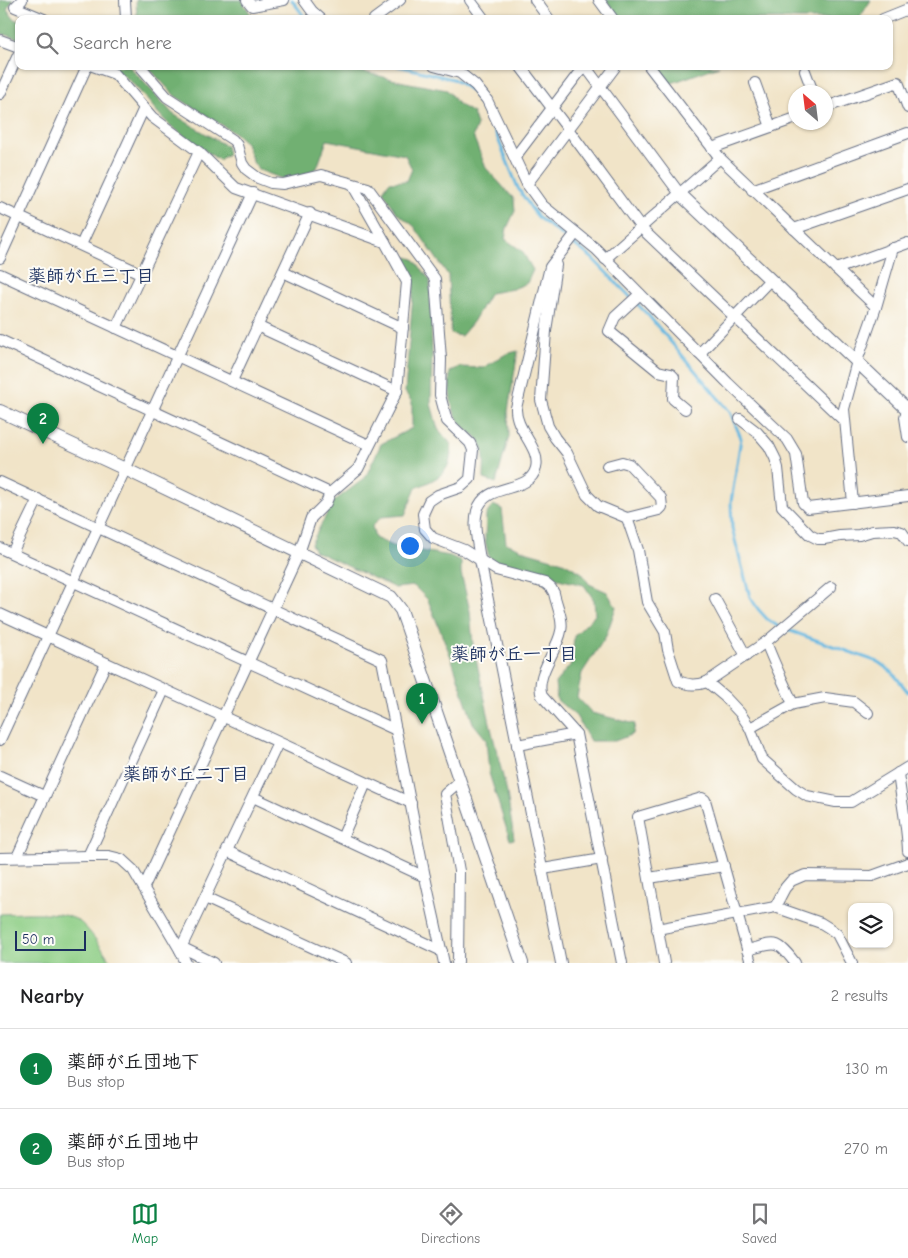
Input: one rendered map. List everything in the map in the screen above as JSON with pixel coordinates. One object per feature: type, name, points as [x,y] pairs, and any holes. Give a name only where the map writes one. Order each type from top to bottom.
[{"type":"street","points":[[22,0],[15,7],[34,15]]},
{"type":"street","points":[[125,0],[126,15]]},
{"type":"street","points":[[247,0],[252,6],[284,0]]},
{"type":"street","points":[[304,0],[316,15]]},
{"type":"street","points":[[379,15],[400,0]]},
{"type":"street","points":[[470,0],[481,15]]},
{"type":"street","points":[[535,0],[546,15]]},
{"type":"street","points":[[599,0],[610,15]]},
{"type":"street","points":[[893,15],[908,9]]},
{"type":"street","points":[[0,40],[15,46]]},
{"type":"street","points":[[0,94],[15,62]]},
{"type":"street","points":[[0,258],[85,70]]},
{"type":"street","points":[[104,70],[115,74],[152,117],[198,152],[236,188],[385,242]]},
{"type":"street","points":[[143,70],[167,97],[233,140],[239,148],[243,166],[258,178],[276,185],[321,175],[368,188],[435,279],[441,358],[440,395],[447,421],[470,443],[473,450],[472,475],[467,483],[458,489],[433,497],[424,509],[423,524],[430,536],[464,550],[496,570],[545,583],[552,588],[562,629],[540,681],[540,692],[576,734],[622,963]]},
{"type":"street","points":[[449,70],[460,73],[475,85],[487,100],[527,184],[542,205],[575,235],[596,249],[639,295],[781,432],[796,454],[803,504],[808,508],[908,496]]},
{"type":"street","points":[[523,70],[641,228],[844,420]]},
{"type":"street","points":[[515,157],[582,70]]},
{"type":"street","points":[[588,70],[680,194],[908,408],[905,417],[908,438]]},
{"type":"street","points":[[527,184],[613,70]]},
{"type":"street","points":[[652,70],[720,158],[876,307]]},
{"type":"street","points":[[805,71],[810,85]]},
{"type":"street","points":[[833,105],[898,82],[908,108]]},
{"type":"street","points":[[755,83],[771,127]]},
{"type":"street","points":[[81,245],[144,108]]},
{"type":"street","points":[[712,148],[788,121]]},
{"type":"street","points":[[752,190],[908,133]]},
{"type":"street","points":[[116,328],[198,152]]},
{"type":"street","points":[[605,259],[720,158]]},
{"type":"street","points":[[144,887],[300,553],[311,518],[326,503],[330,493],[355,473],[397,391],[408,282],[352,184]]},
{"type":"street","points":[[794,229],[908,189]]},
{"type":"street","points":[[0,740],[253,193]]},
{"type":"street","points":[[0,208],[142,274]]},
{"type":"street","points":[[232,382],[310,214]]},
{"type":"street","points":[[561,963],[480,560],[476,518],[479,505],[485,497],[528,481],[536,470],[536,456],[518,422],[516,408],[550,266],[575,235]]},
{"type":"street","points":[[836,269],[908,243]]},
{"type":"street","points":[[853,502],[844,409],[893,248]]},
{"type":"street","points":[[556,259],[546,331],[541,400],[548,426],[567,453],[580,482],[593,502],[598,506],[627,518],[659,510],[663,502],[629,464],[622,462],[607,466]]},
{"type":"street","points":[[283,272],[403,328]]},
{"type":"street","points":[[0,274],[369,445]]},
{"type":"street","points":[[699,354],[770,280]]},
{"type":"street","points":[[639,295],[630,306],[615,317],[609,331],[658,371],[671,374],[674,377],[673,399],[685,409]]},
{"type":"street","points":[[257,326],[397,391]]},
{"type":"street","points":[[0,340],[330,493]]},
{"type":"street","points":[[0,411],[391,597],[401,610],[522,963]]},
{"type":"street","points":[[740,419],[769,446],[778,468],[782,506],[810,535],[818,539],[824,539],[859,535],[872,531],[894,530],[902,532],[908,541]]},
{"type":"street","points":[[0,482],[382,660],[444,963]]},
{"type":"street","points":[[12,553],[38,499]]},
{"type":"street","points":[[627,518],[638,550],[647,602],[665,632],[668,650],[678,681],[690,685],[699,685],[707,682],[766,642],[832,587]]},
{"type":"street","points":[[894,530],[900,526],[908,529]]},
{"type":"street","points":[[0,548],[396,730]]},
{"type":"street","points":[[715,599],[746,656]]},
{"type":"street","points":[[0,614],[411,803]]},
{"type":"street","points":[[766,642],[772,661],[782,677],[793,704]]},
{"type":"street","points":[[17,857],[106,663]]},
{"type":"street","points":[[707,682],[732,702],[750,728],[762,759],[796,789],[813,798],[836,802],[851,802],[908,767]]},
{"type":"street","points":[[88,856],[164,690]]},
{"type":"street","points":[[750,728],[793,704],[825,698],[858,704],[868,713]]},
{"type":"street","points":[[517,745],[576,734]]},
{"type":"street","points":[[180,949],[278,743]]},
{"type":"street","points":[[898,773],[901,802],[907,830],[908,851]]},
{"type":"street","points":[[0,776],[44,796]]},
{"type":"street","points":[[457,963],[459,871],[445,794],[460,781]]},
{"type":"street","points":[[342,838],[366,783]]},
{"type":"street","points":[[253,797],[425,877]]},
{"type":"street","points":[[664,963],[638,817],[702,798],[705,800],[751,963]]},
{"type":"street","points":[[227,851],[442,951]]},
{"type":"street","points":[[0,858],[109,856],[120,859],[129,866],[144,887],[180,949],[186,963]]},
{"type":"street","points":[[543,869],[602,859]]},
{"type":"street","points":[[775,908],[785,888],[791,881],[805,875],[872,876],[908,863]]},
{"type":"street","points":[[649,878],[724,866]]},
{"type":"street","points":[[205,898],[346,963]]},
{"type":"street","points":[[657,929],[775,908],[821,923],[829,928],[836,934],[852,963]]},
{"type":"street","points":[[748,950],[774,943],[783,948],[794,963]]},
{"type":"street","points":[[180,949],[214,963]]},
{"type":"green space","points":[[0,0],[13,0],[7,9],[15,19],[15,38],[0,33]]},
{"type":"green space","points":[[136,0],[242,0],[251,15],[137,15]]},
{"type":"green space","points":[[606,0],[871,0],[862,15],[617,15]]},
{"type":"green space","points":[[115,70],[133,70],[173,114],[226,146],[228,154],[219,160],[171,126],[124,76]]},
{"type":"green space","points":[[151,70],[355,70],[447,90],[458,104],[473,113],[477,125],[473,136],[486,168],[514,199],[515,211],[507,228],[505,239],[522,251],[533,270],[527,283],[513,289],[490,293],[473,322],[461,336],[451,334],[448,275],[414,226],[397,213],[383,191],[389,182],[407,181],[412,169],[405,155],[327,140],[317,168],[299,177],[283,179],[259,170],[253,162],[246,143],[235,133],[175,96]]},
{"type":"green space","points":[[659,70],[708,70],[669,84]]},
{"type":"green space","points":[[407,257],[414,259],[430,280],[431,404],[438,429],[451,444],[451,454],[447,468],[443,473],[432,481],[416,488],[405,515],[381,517],[372,526],[375,538],[393,546],[450,556],[461,561],[461,573],[470,611],[473,645],[507,793],[514,839],[510,840],[489,773],[486,739],[473,723],[451,657],[428,600],[414,586],[395,588],[315,551],[311,544],[333,502],[365,478],[381,444],[412,428],[412,402],[405,392],[414,283],[405,269]]},
{"type":"green space","points":[[518,351],[508,411],[509,436],[496,483],[484,479],[483,449],[478,438],[459,422],[453,409],[450,394],[450,372],[459,367],[483,368],[506,354]]},
{"type":"green space","points":[[493,505],[502,509],[506,543],[528,552],[563,562],[582,573],[589,584],[607,592],[616,607],[606,636],[582,673],[577,697],[592,713],[635,724],[633,734],[615,741],[590,741],[576,716],[557,700],[555,683],[572,663],[574,636],[595,615],[594,600],[584,585],[499,565],[489,557],[485,540],[486,515]]},
{"type":"green space","points":[[0,914],[56,914],[73,918],[83,925],[112,963],[0,963]]},
{"type":"waterway","points":[[292,0],[303,15]]},
{"type":"waterway","points":[[415,70],[453,79],[472,91],[492,124],[518,188],[539,218],[592,258],[648,315],[730,412],[741,438],[731,502],[732,528],[750,597],[767,619],[779,627]]},
{"type":"waterway","points":[[785,629],[878,662],[892,672],[908,692]]},
{"type":"place","name":"薬師が丘団地中","points":[[43,444]]},
{"type":"place","name":"薬師が丘団地下","points":[[422,724]]},
{"type":"district","name":"薬師が丘三丁目","points":[[91,276]]},
{"type":"district","name":"薬師が丘一丁目","points":[[514,654]]},
{"type":"district","name":"薬師が丘二丁目","points":[[186,774]]}]
